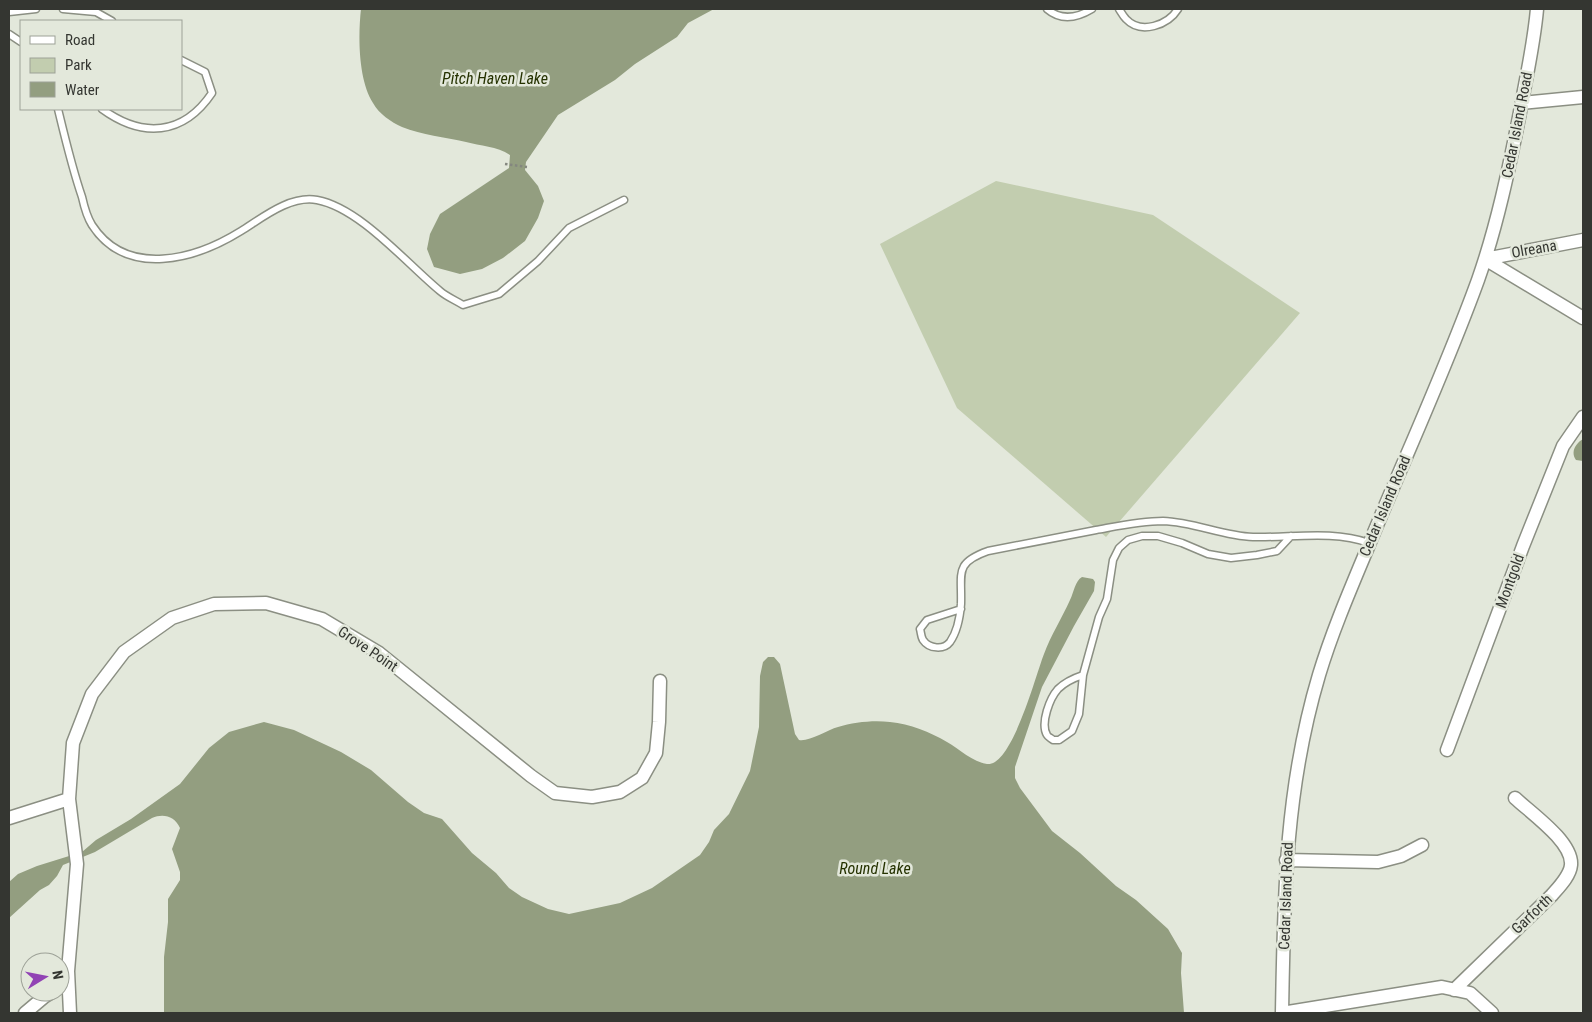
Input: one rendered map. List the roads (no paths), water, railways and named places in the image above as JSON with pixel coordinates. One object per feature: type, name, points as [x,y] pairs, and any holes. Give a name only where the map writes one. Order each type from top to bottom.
[{"type":"street","name":"Cedar Island Road","points":[[1282,1013],[1286,860],[1297,769],[1312,700],[1334,632],[1369,543],[1465,314],[1485,259],[1500,205],[1522,103],[1537,9]]},
{"type":"street","points":[[1522,103],[1583,98]]},
{"type":"street","name":"Olreana","points":[[1485,259],[1583,240]]},
{"type":"street","points":[[1485,259],[1583,318]]},
{"type":"street","name":"Montgold","points":[[1447,750],[1559,455],[1583,416]]},
{"type":"street","name":"Grove Point","points":[[70,952],[77,864],[69,799],[73,743],[92,694],[124,652],[172,618],[214,604],[266,603],[322,619],[379,653],[531,776],[555,793],[592,797],[620,792],[642,778],[656,753],[660,722],[660,681]]},
{"type":"street","name":"Garforth","points":[[1454,990],[1552,895],[1565,880],[1571,865],[1568,850],[1559,837],[1515,798]]},
{"type":"street","points":[[9,818],[69,799]]},
{"type":"street","points":[[1286,860],[1378,862],[1401,856],[1422,845]]},
{"type":"street","points":[[1282,1013],[1442,987],[1470,993],[1492,1013]]},
{"type":"street","points":[[25,1013],[37,1002]]},
{"type":"lane","points":[[9,12],[36,9]]},
{"type":"lane","points":[[63,9],[96,12],[110,20]]},
{"type":"lane","points":[[1047,9],[1059,17],[1082,15],[1092,9]]},
{"type":"lane","points":[[1119,9],[1127,20],[1143,28],[1156,26],[1173,17],[1178,9]]},
{"type":"lane","points":[[9,34],[20,41]]},
{"type":"lane","points":[[104,110],[137,127],[160,130],[181,122],[202,108],[212,93],[205,72],[182,60]]},
{"type":"lane","points":[[58,110],[73,170],[92,224],[110,245],[134,256],[153,260],[190,255],[231,237],[277,208],[297,201],[314,199],[334,204],[353,215],[441,292],[463,304],[498,294],[538,261],[569,228],[624,200]]},
{"type":"lane","points":[[961,609],[927,620],[920,629],[923,640],[928,645],[937,648],[945,647],[949,644],[954,635],[961,609],[964,566],[973,557],[988,551],[1071,534],[1148,522],[1182,524],[1235,535],[1353,537],[1369,543]]},
{"type":"lane","points":[[1082,675],[1072,679],[1057,690],[1049,706],[1044,722],[1047,734],[1053,740],[1060,740],[1072,732],[1079,714],[1082,675],[1099,617],[1107,599],[1113,560],[1119,548],[1128,540],[1142,536],[1158,536],[1182,543],[1208,554],[1231,558],[1277,550],[1291,536]]},
{"type":"water","name":"Pitch Haven Lake","points":[[361,9],[714,9],[688,23],[677,37],[635,64],[615,80],[558,115],[526,162],[525,170],[538,186],[544,201],[538,218],[525,241],[503,258],[482,269],[460,274],[434,267],[427,249],[430,234],[440,214],[509,168],[510,155],[494,148],[410,130],[394,123],[382,114],[368,93],[364,82],[360,57]]},
{"type":"water","points":[[1583,439],[1583,461],[1576,460],[1574,457],[1575,448]]},
{"type":"water","name":"Round Lake","points":[[1082,577],[1093,579],[1095,582],[1094,591],[1042,687],[1015,767],[1015,778],[1020,788],[1052,831],[1080,853],[1116,886],[1136,900],[1168,929],[1182,953],[1181,973],[1184,1013],[164,1013],[164,957],[168,922],[168,899],[180,880],[180,872],[172,849],[180,828],[172,818],[164,816],[152,818],[95,852],[63,865],[49,885],[40,890],[9,918],[9,882],[18,874],[82,852],[96,840],[131,819],[180,784],[209,748],[229,732],[264,722],[294,730],[341,752],[371,770],[408,802],[424,813],[442,819],[472,853],[496,873],[509,888],[522,897],[548,909],[569,914],[620,903],[652,888],[700,855],[709,842],[714,830],[729,814],[750,771],[759,727],[760,676],[763,662],[768,657],[774,657],[780,664],[795,734],[799,740],[808,739],[851,724],[871,721],[890,722],[927,732],[947,742],[971,758],[987,764],[996,761],[1014,736],[1047,647],[1076,584]]}]
